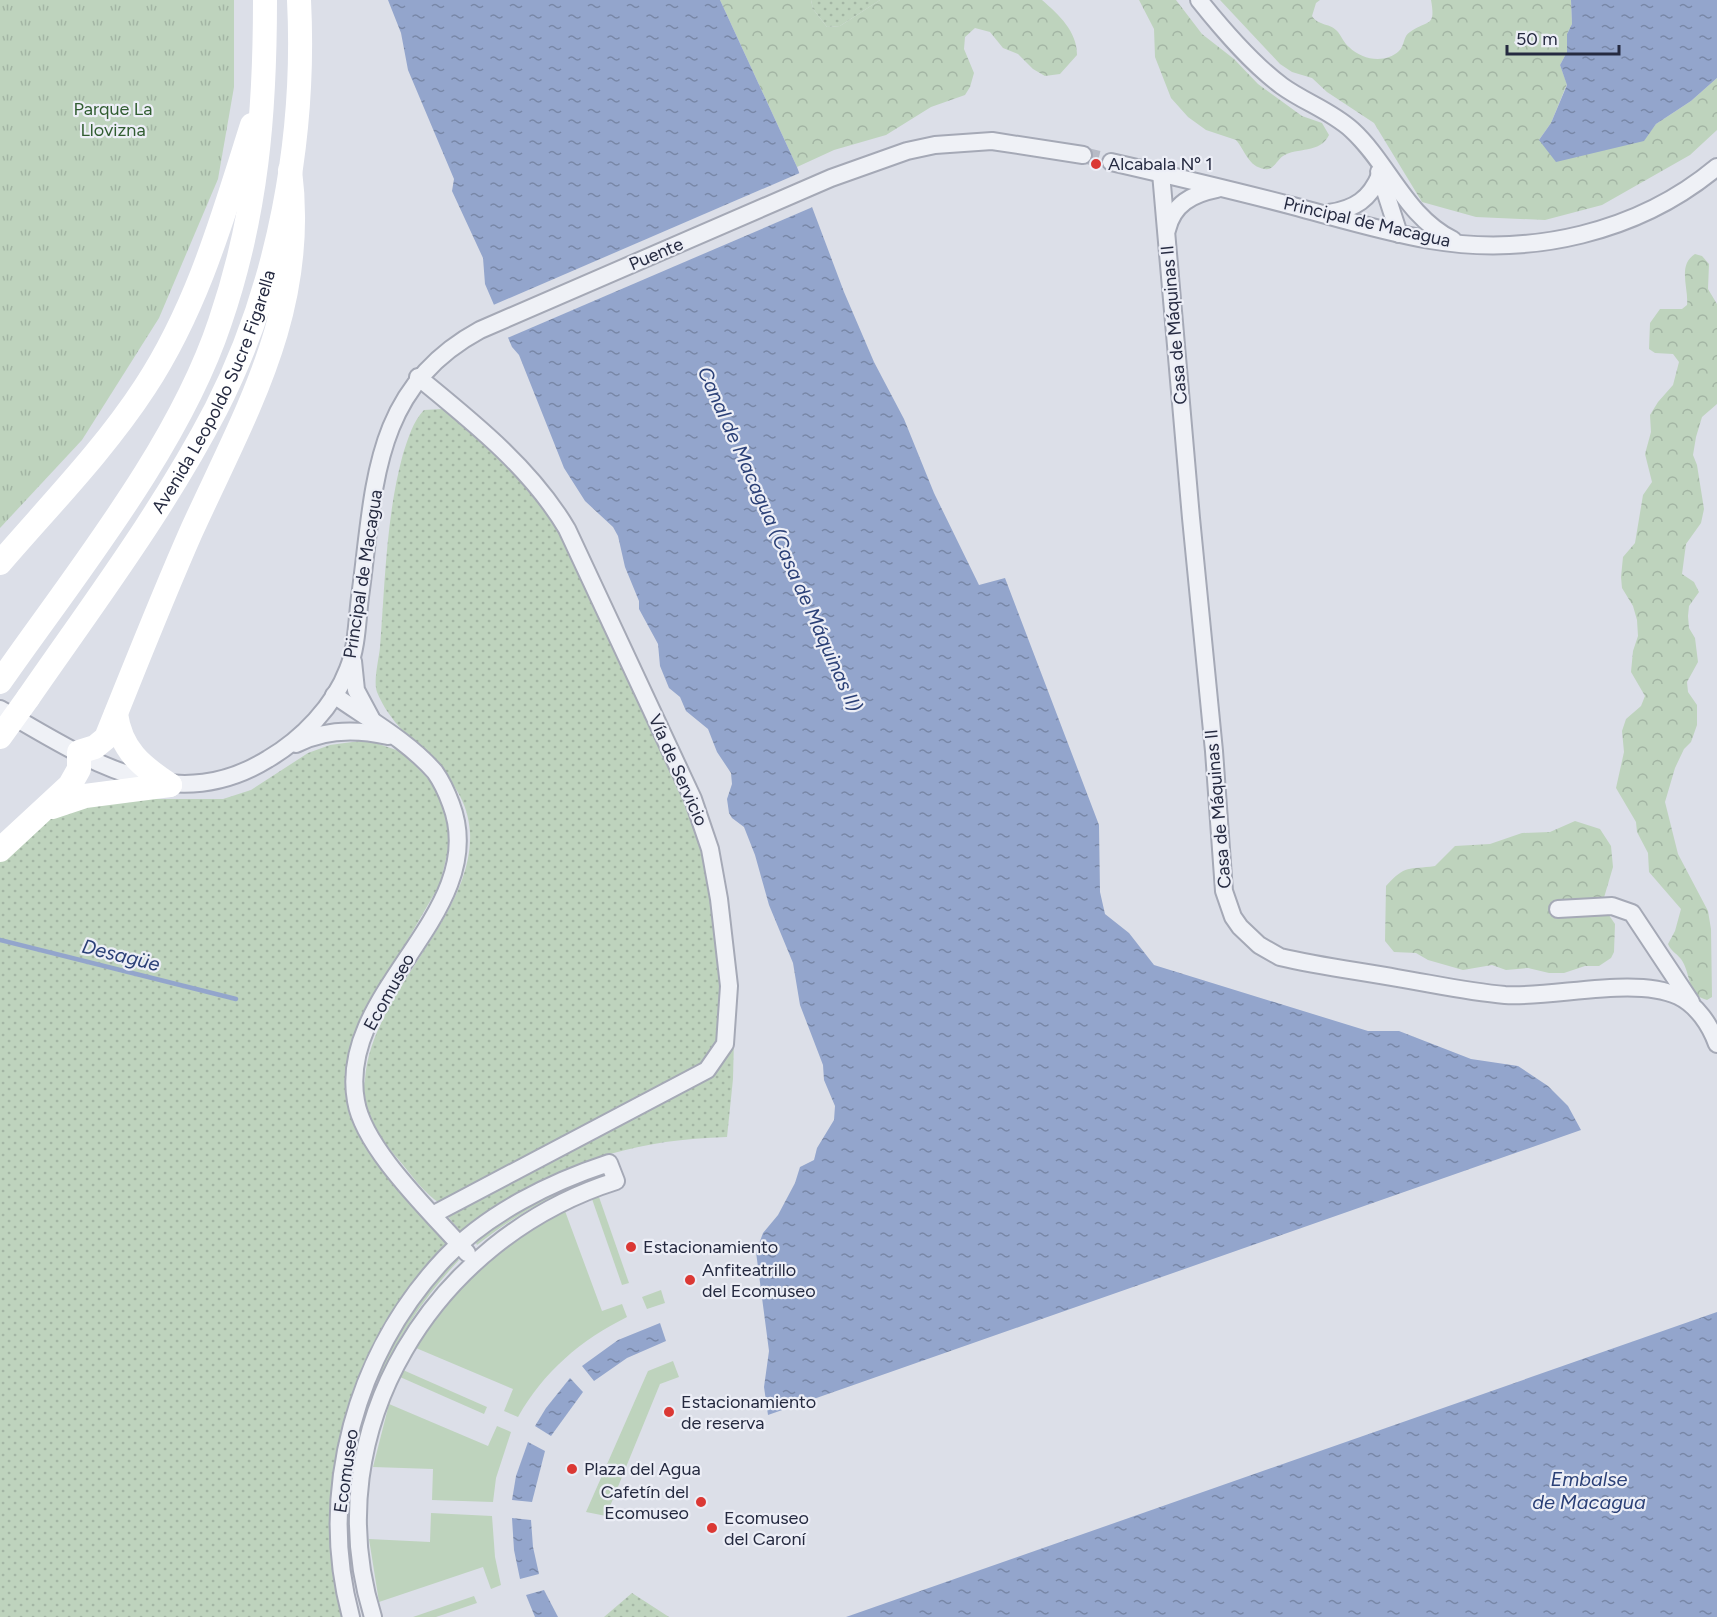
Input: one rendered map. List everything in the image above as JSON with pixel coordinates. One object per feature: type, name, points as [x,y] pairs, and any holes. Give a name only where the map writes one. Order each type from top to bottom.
[{"type":"main road","name":"Avenida Leopoldo Sucre Figarella","points":[[0,682],[160,448],[203,364],[225,306],[253,201],[264,86],[265,0]]},
{"type":"main road","name":"Avenida Leopoldo Sucre Figarella","points":[[0,737],[144,529],[216,408],[250,332],[266,285],[290,170],[298,85],[299,0]]},
{"type":"main road","points":[[0,563],[129,410],[172,340],[214,247],[264,86]]},
{"type":"main road","points":[[0,850],[70,785],[79,769],[79,752],[94,747],[106,738],[132,667],[192,530],[241,429],[269,359],[292,268],[294,218],[290,170]]},
{"type":"main road","points":[[116,714],[118,731],[133,757],[170,785]]},
{"type":"main road","points":[[42,812],[62,801],[85,796],[170,785]]},
{"type":"street","points":[[1199,0],[1250,57],[1280,85],[1338,118],[1353,131],[1421,217],[1443,234],[1462,244]]},
{"type":"street","name":"Puente","points":[[480,330],[831,178],[907,152],[964,142],[1013,142],[1083,155]]},
{"type":"street","points":[[1371,153],[1399,234]]},
{"type":"street","name":"Principal de Macagua","points":[[1111,162],[1223,188],[1399,234],[1462,244],[1536,243],[1592,233],[1645,212],[1717,167]]},
{"type":"street","name":"Casa de Máquinas II","points":[[1161,174],[1214,751],[1222,875],[1227,903],[1233,917],[1248,936],[1264,949],[1294,960],[1505,995],[1631,988],[1657,989],[1678,996],[1693,1005],[1709,1027],[1717,1044]]},
{"type":"street","points":[[1324,214],[1348,210],[1363,201],[1370,194],[1380,175]]},
{"type":"street","points":[[1166,234],[1175,209],[1185,200],[1223,188]]},
{"type":"street","name":"Principal de Macagua","points":[[0,709],[126,775],[170,785],[194,785],[231,777],[280,752],[313,723],[334,695],[352,655],[371,518],[385,443],[393,419],[418,377],[448,349],[480,330]]},
{"type":"street","name":"Vía de Servicio","points":[[418,377],[519,466],[547,498],[567,529],[701,817],[715,871],[729,986],[724,1044],[707,1070],[434,1214]]},
{"type":"street","name":"Ecomuseo","points":[[352,655],[356,690],[377,726]]},
{"type":"street","name":"Ecomuseo","points":[[334,695],[426,763],[444,786],[455,815],[458,853],[446,894],[374,1013],[359,1051],[354,1085],[360,1115],[375,1145],[474,1261]]},
{"type":"street","name":"Ecomuseo","points":[[280,752],[303,740],[333,732],[350,730],[394,738]]},
{"type":"street","points":[[1558,909],[1612,906],[1632,913],[1693,1005]]},
{"type":"street","name":"Ecomuseo","points":[[351,1617],[345,1594],[338,1526],[344,1462],[365,1383],[384,1342],[412,1298],[460,1245],[529,1198],[609,1162],[616,1181],[553,1206],[515,1229],[474,1261],[429,1311],[411,1337],[384,1392],[365,1458],[360,1526],[366,1589],[373,1617]]},
{"type":"street","points":[[365,1383],[384,1392]]},
{"type":"street","name":"Ecomuseo","points":[[338,1526],[360,1526]]},
{"type":"street","points":[[345,1594],[366,1589]]},
{"type":"green space","name":"Parque La Llovizna","points":[[0,0],[234,0],[234,87],[218,179],[159,318],[82,440],[0,528]]},
{"type":"green space","points":[[720,0],[811,0],[813,9],[827,27],[840,26],[880,0],[1042,0],[1061,18],[1070,31],[1074,38],[1077,55],[1060,74],[1045,76],[1033,69],[1018,54],[1003,48],[990,32],[975,28],[965,37],[964,49],[974,73],[965,95],[931,107],[886,135],[834,150],[797,167]]},
{"type":"green space","points":[[811,0],[880,0],[840,26],[827,27],[813,9]]},
{"type":"green space","points":[[1139,0],[1176,0],[1202,34],[1234,59],[1258,84],[1302,116],[1322,123],[1329,135],[1325,141],[1314,148],[1289,153],[1268,169],[1259,168],[1251,162],[1236,140],[1206,130],[1188,117],[1171,98],[1155,57],[1154,29]]},
{"type":"green space","points":[[1220,0],[1320,0],[1316,3],[1312,16],[1315,19],[1335,29],[1346,44],[1360,55],[1380,59],[1399,51],[1408,34],[1429,22],[1432,15],[1431,0],[1571,0],[1572,24],[1567,34],[1567,52],[1560,65],[1567,84],[1551,123],[1539,140],[1643,141],[1656,124],[1691,101],[1717,78],[1717,130],[1690,155],[1602,205],[1545,220],[1476,217],[1422,202],[1374,123],[1327,92],[1312,78],[1292,72],[1280,64]]},
{"type":"green space","points":[[1695,254],[1702,256],[1709,264],[1708,289],[1717,304],[1717,404],[1702,417],[1696,437],[1693,455],[1697,465],[1704,509],[1701,523],[1686,544],[1682,574],[1694,582],[1699,592],[1689,606],[1688,616],[1689,628],[1695,638],[1698,662],[1687,682],[1688,692],[1697,705],[1697,725],[1691,742],[1684,749],[1675,768],[1665,802],[1678,854],[1708,911],[1711,929],[1712,997],[1707,1000],[1693,989],[1681,959],[1668,944],[1675,931],[1681,909],[1649,872],[1648,853],[1637,832],[1636,822],[1616,788],[1624,752],[1622,731],[1626,719],[1641,706],[1645,696],[1631,672],[1633,651],[1638,636],[1637,620],[1633,606],[1622,588],[1623,557],[1635,543],[1643,495],[1652,482],[1645,454],[1651,432],[1650,415],[1673,385],[1679,362],[1673,354],[1655,353],[1649,349],[1650,323],[1660,309],[1682,309],[1687,305],[1686,264]]},
{"type":"green space","points":[[442,409],[452,414],[521,479],[563,535],[590,587],[694,822],[711,892],[720,976],[721,1032],[715,1050],[695,1070],[441,1204],[423,1189],[382,1139],[368,1117],[363,1096],[371,1047],[384,1016],[440,925],[456,894],[467,863],[470,832],[466,810],[457,790],[387,711],[377,692],[376,682],[390,526],[397,478],[411,430],[420,414],[424,410]]},
{"type":"green space","points":[[367,740],[402,752],[433,784],[447,818],[450,842],[440,884],[370,1005],[352,1049],[348,1075],[349,1101],[450,1242],[415,1279],[386,1321],[362,1367],[345,1415],[335,1465],[330,1516],[333,1567],[342,1617],[0,1617],[0,859],[53,814],[132,799],[223,799],[251,790],[308,753],[330,745]]},
{"type":"green space","points":[[1575,821],[1600,829],[1611,846],[1613,867],[1603,901],[1604,908],[1615,924],[1614,952],[1611,958],[1599,966],[1585,966],[1564,973],[1549,973],[1528,968],[1506,970],[1492,965],[1463,970],[1428,960],[1416,953],[1394,952],[1385,941],[1386,886],[1398,874],[1408,869],[1435,866],[1455,846],[1490,844],[1522,833],[1550,832]]},
{"type":"green space","points":[[734,1038],[733,1079],[727,1137],[652,1144],[586,1162],[524,1191],[461,1232],[449,1218],[449,1211],[707,1079],[726,1058]]},
{"type":"green space","points":[[599,1173],[600,1177],[551,1198],[506,1224],[477,1245],[475,1241],[543,1196]]},
{"type":"green space","points":[[599,1197],[629,1283],[622,1285],[592,1199]]},
{"type":"green space","points":[[565,1211],[602,1311],[622,1304],[627,1317],[594,1336],[565,1358],[528,1400],[518,1417],[504,1411],[513,1389],[416,1348],[444,1306],[480,1268],[521,1235]]},
{"type":"green space","points":[[456,1257],[459,1260],[415,1315],[380,1377],[376,1375],[415,1306]]},
{"type":"green space","points":[[661,1290],[665,1303],[647,1309],[642,1297]]},
{"type":"green space","points":[[673,1361],[679,1377],[660,1384],[606,1516],[586,1512],[648,1371]]},
{"type":"green space","points":[[403,1370],[487,1407],[484,1414],[400,1377]]},
{"type":"green space","points":[[368,1395],[372,1397],[356,1455],[350,1512],[346,1512],[349,1468]]},
{"type":"green space","points":[[389,1404],[488,1446],[497,1426],[511,1432],[496,1478],[493,1502],[432,1500],[433,1469],[373,1467]]},
{"type":"green space","points":[[431,1513],[492,1516],[495,1557],[501,1585],[491,1589],[483,1567],[379,1602],[369,1539],[430,1542]]},
{"type":"green space","points":[[632,1593],[669,1617],[604,1617]]},
{"type":"green space","points":[[474,1596],[477,1603],[436,1617],[413,1617]]},
{"type":"water","name":"Canal de Macagua (Casa de Máquinas II)","points":[[388,0],[720,0],[797,167],[844,292],[874,362],[904,419],[934,493],[979,585],[1005,578],[1099,825],[1100,892],[1105,914],[1129,933],[1154,965],[1368,1031],[1399,1031],[1471,1059],[1518,1066],[1548,1086],[1568,1106],[1581,1130],[768,1415],[764,1387],[769,1351],[756,1252],[763,1233],[778,1215],[795,1183],[800,1167],[814,1160],[817,1148],[834,1120],[835,1106],[824,1080],[823,1065],[800,1005],[793,963],[769,905],[755,855],[744,827],[729,813],[727,799],[732,784],[731,773],[717,752],[708,729],[686,711],[680,697],[669,688],[660,666],[658,644],[639,609],[639,601],[625,567],[618,536],[613,527],[585,501],[564,468],[519,355],[512,347],[485,284],[483,258],[452,191],[454,179],[408,70],[401,33]]},
{"type":"water","points":[[1571,0],[1717,0],[1717,78],[1691,101],[1656,124],[1644,141],[1556,162],[1539,140],[1551,123],[1567,85],[1560,65],[1567,52],[1567,34],[1572,24]]},
{"type":"water","name":"Embalse de Macagua","points":[[1717,1312],[1717,1617],[846,1617]]},
{"type":"water","points":[[660,1323],[666,1341],[627,1358],[594,1381],[582,1366],[618,1340]]},
{"type":"water","points":[[570,1378],[583,1392],[551,1436],[535,1426]]},
{"type":"water","points":[[528,1442],[545,1451],[532,1502],[512,1500],[516,1476]]},
{"type":"water","points":[[512,1518],[531,1520],[533,1547],[539,1574],[520,1579],[514,1550]]},
{"type":"water","points":[[544,1590],[558,1617],[535,1617],[526,1595]]},
{"type":"pier","points":[[802,172],[815,206],[505,339],[491,306]]},
{"type":"waterway","name":"Desagüe","points":[[0,940],[236,999]]},
{"type":"tunnel","points":[[1083,155],[1111,162]]},
{"type":"place","name":"Alcabala Nº 1","points":[[1096,164]]},
{"type":"place","name":"Estacionamiento","points":[[631,1247]]},
{"type":"place","name":"Anfiteatrillo del Ecomuseo","points":[[690,1280]]},
{"type":"place","name":"Estacionamiento de reserva","points":[[669,1412]]},
{"type":"place","name":"Plaza del Agua","points":[[572,1469]]},
{"type":"place","name":"Cafetín del Ecomuseo","points":[[701,1502]]},
{"type":"place","name":"Ecomuseo del Caroní","points":[[712,1528]]}]
